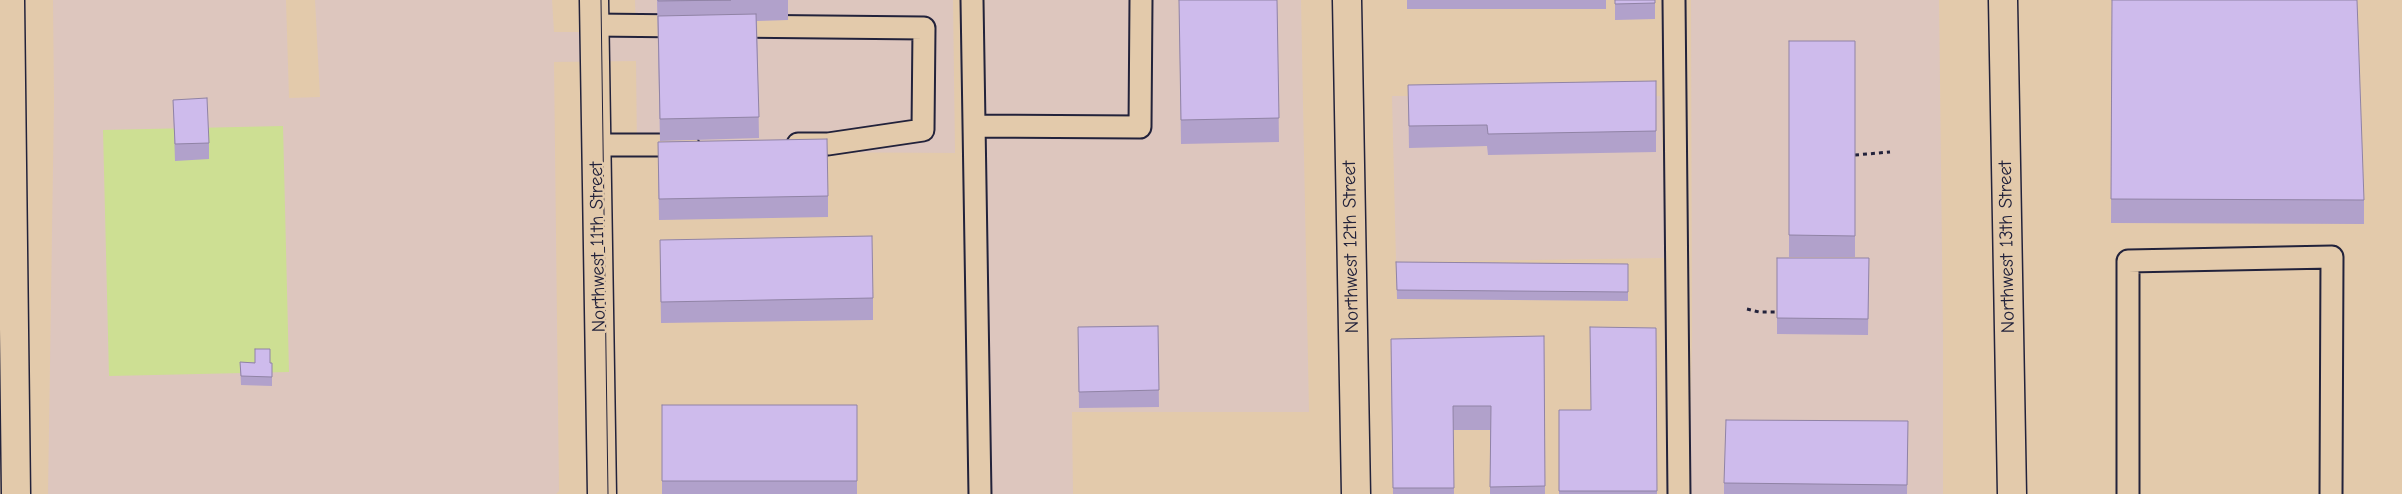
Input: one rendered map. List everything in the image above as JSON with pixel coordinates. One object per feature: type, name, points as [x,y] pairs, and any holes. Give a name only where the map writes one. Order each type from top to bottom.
[{"type":"street","name":"Northwest 12th Street","points":[[1347,0],[1356,494]]},
{"type":"street","name":"Northwest 13th Street","points":[[2004,0],[2012,494]]},
{"type":"street","points":[[7,2],[6,235],[16,494]]},
{"type":"street","name":"Northwest 11th Street","points":[[594,12],[602,494]]},
{"type":"lane","points":[[972,0],[980,494]]},
{"type":"lane","points":[[974,126],[1140,127],[1140,0]]},
{"type":"lane","points":[[1674,0],[1679,494]]},
{"type":"lane","points":[[594,12],[924,28],[923,130],[828,144],[779,144]]},
{"type":"lane","points":[[596,145],[709,144]]},
{"type":"lane","points":[[2128,494],[2128,261],[2332,257],[2331,494]]},
{"type":"path","points":[[1855,155],[1890,152]]},
{"type":"path","points":[[1747,309],[1759,312],[1778,312]]},
{"type":"shaded area","points":[[53,0],[286,0],[289,98],[320,97],[315,0],[552,0],[554,32],[636,32],[635,0],[953,0],[955,153],[637,151],[636,61],[554,62],[559,491],[556,494],[48,494],[54,102]]},
{"type":"shaded area","points":[[985,0],[1301,0],[1309,412],[1072,412],[1073,494],[992,494],[987,329]]},
{"type":"shaded area","points":[[1691,0],[1939,0],[1943,494],[1689,494],[1692,335]]},
{"type":"shaded area","points":[[1392,96],[1661,96],[1665,258],[1396,262]]},
{"type":"green space","points":[[283,126],[289,372],[109,376],[103,130]]},
{"type":"building","points":[[658,0],[731,0],[658,1]]},
{"type":"building","points":[[1179,0],[1277,0],[1279,118],[1181,120]]},
{"type":"building","points":[[1615,0],[1655,0],[1655,3],[1615,4]]},
{"type":"building","points":[[2112,0],[2357,0],[2364,200],[2111,199]]},
{"type":"building","points":[[756,14],[759,117],[660,119],[658,16]]},
{"type":"building","points":[[1789,41],[1855,41],[1855,236],[1789,235]]},
{"type":"building","points":[[1656,81],[1656,131],[1488,134],[1487,125],[1409,126],[1408,85]]},
{"type":"building","points":[[207,98],[209,143],[175,144],[173,100]]},
{"type":"building","points":[[827,139],[828,196],[659,199],[658,142]]},
{"type":"building","points":[[872,236],[873,298],[661,302],[660,240]]},
{"type":"building","points":[[1777,258],[1869,258],[1868,319],[1777,318]]},
{"type":"building","points":[[1396,262],[1628,264],[1628,292],[1397,290]]},
{"type":"building","points":[[1158,326],[1159,390],[1079,392],[1078,327]]},
{"type":"building","points":[[1590,327],[1656,328],[1657,491],[1559,491],[1559,410],[1591,410]]},
{"type":"building","points":[[1544,336],[1545,486],[1490,487],[1491,406],[1453,406],[1454,488],[1393,488],[1391,339]]},
{"type":"building","points":[[255,349],[270,349],[272,377],[241,376],[240,362],[255,363]]},
{"type":"building","points":[[662,405],[857,405],[857,481],[662,481]]},
{"type":"building","points":[[1726,420],[1908,421],[1907,485],[1724,483]]},
{"type":"tram line","points":[[601,0],[608,494]]}]
